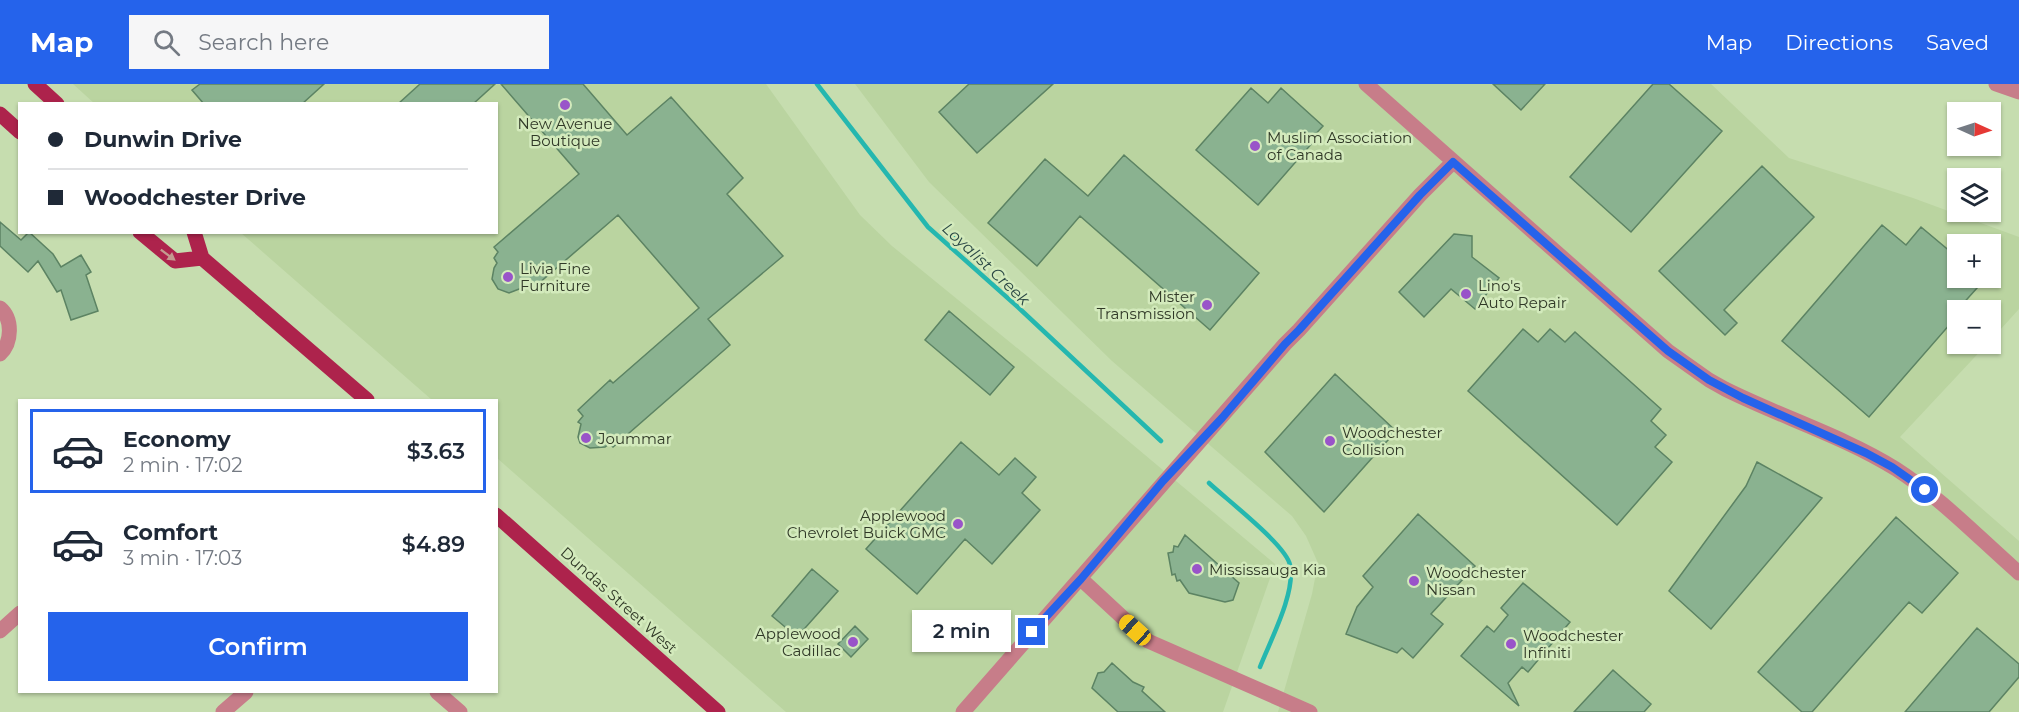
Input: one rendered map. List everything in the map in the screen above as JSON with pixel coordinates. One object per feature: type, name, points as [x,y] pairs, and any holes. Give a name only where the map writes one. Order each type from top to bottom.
[{"type":"main road","points":[[35,84],[55,102]]},
{"type":"main road","points":[[0,114],[18,130]]},
{"type":"main road","points":[[142,234],[175,261],[202,258]]},
{"type":"main road","points":[[195,234],[202,258],[366,399]]},
{"type":"main road","name":"Dundas Street West","points":[[498,517],[718,712]]},
{"type":"street","points":[[1366,84],[1668,351],[1725,389],[1892,467],[1925,490],[2019,573]]},
{"type":"street","points":[[1996,84],[2019,92]]},
{"type":"street","points":[[963,712],[1285,344],[1420,195],[1453,162]]},
{"type":"street","points":[[0,308],[10,327],[6,349],[0,354]]},
{"type":"street","points":[[1081,579],[1148,641],[1310,712]]},
{"type":"street","points":[[0,631],[18,615]]},
{"type":"street","points":[[223,712],[245,693]]},
{"type":"street","points":[[438,693],[460,712]]},
{"type":"shaded area","points":[[73,84],[766,84],[860,215],[892,246],[1275,564],[1223,712],[786,712],[498,459],[498,399],[431,399],[242,234],[498,234],[498,102],[93,102]]},
{"type":"shaded area","points":[[855,84],[1711,84],[1789,158],[1947,211],[1947,222],[1978,222],[2019,237],[2019,309],[2001,329],[2001,300],[1947,300],[1947,354],[1978,354],[1900,437],[2019,541],[2019,712],[1278,712],[1312,594],[1318,563],[1306,536],[1292,516],[1112,361],[929,182]]},
{"type":"building","points":[[200,84],[324,84],[304,102],[202,102],[192,90]]},
{"type":"building","points":[[420,84],[495,84],[475,102],[400,102]]},
{"type":"building","points":[[501,84],[583,84],[627,135],[671,97],[743,178],[727,194],[783,256],[708,319],[730,345],[613,447],[609,444],[605,447],[590,448],[580,443],[578,437],[581,424],[578,422],[583,416],[578,410],[610,380],[613,383],[699,308],[618,215],[531,290],[527,286],[509,293],[498,289],[492,279],[497,263],[494,258],[498,252],[494,247],[579,174]]},
{"type":"building","points":[[969,84],[1053,84],[977,153],[939,112]]},
{"type":"building","points":[[1493,84],[1545,84],[1521,110]]},
{"type":"building","points":[[1653,84],[1669,84],[1722,131],[1631,232],[1570,177]]},
{"type":"building","name":"Muslim Association of Canada","points":[[1251,88],[1268,103],[1281,88],[1323,126],[1311,139],[1314,141],[1258,205],[1196,150]]},
{"type":"building","points":[[1124,155],[1259,273],[1210,330],[1080,216],[1037,266],[988,223],[1045,159],[1088,196]]},
{"type":"building","points":[[1762,166],[1814,217],[1724,310],[1737,323],[1725,335],[1659,271]]},
{"type":"building","points":[[0,222],[21,240],[27,234],[31,234],[53,254],[61,267],[81,255],[91,272],[86,275],[98,311],[71,320],[61,290],[57,292],[38,261],[28,272],[0,246]]},
{"type":"building","points":[[1882,225],[1906,245],[1921,227],[1947,249],[1947,288],[1977,288],[1966,300],[1947,300],[1947,328],[1869,417],[1782,341]]},
{"type":"building","points":[[1454,234],[1472,236],[1472,257],[1499,278],[1475,309],[1451,289],[1424,317],[1399,292]]},
{"type":"building","points":[[949,311],[1014,367],[990,395],[925,340]]},
{"type":"building","points":[[1523,329],[1538,342],[1550,329],[1565,342],[1575,332],[1661,409],[1651,421],[1666,435],[1655,447],[1672,462],[1617,525],[1468,391]]},
{"type":"building","name":"Woodchester Collision","points":[[1335,374],[1396,431],[1324,512],[1265,452]]},
{"type":"building","name":"Applewood Chevrolet Buick GMC","points":[[961,442],[999,475],[1015,458],[1036,477],[1022,493],[1040,510],[992,564],[965,539],[917,594],[866,549]]},
{"type":"building","points":[[1757,462],[1822,498],[1711,629],[1669,591],[1746,486]]},
{"type":"building","name":"Woodchester Nissan","points":[[1418,514],[1475,566],[1431,614],[1443,624],[1413,658],[1402,648],[1397,653],[1346,634],[1357,607],[1373,587],[1363,576]]},
{"type":"building","points":[[1896,517],[1958,573],[1922,613],[1909,602],[1812,712],[1802,712],[1758,672]]},
{"type":"building","name":"Mississauga Kia","points":[[1185,535],[1239,583],[1233,600],[1225,602],[1189,593],[1180,580],[1177,581],[1175,574],[1172,575],[1168,553],[1173,552],[1174,546],[1178,547]]},
{"type":"building","points":[[812,569],[838,591],[797,637],[772,616]]},
{"type":"building","name":"Woodchester Infiniti","points":[[1523,583],[1570,622],[1528,672],[1522,667],[1508,683],[1519,706],[1461,656],[1487,626],[1494,632],[1508,615],[1501,608]]},
{"type":"building","name":"Applewood Cadillac","points":[[855,626],[868,639],[851,657],[838,644]]},
{"type":"building","points":[[1977,628],[2019,664],[2019,677],[1989,712],[1905,712]]},
{"type":"building","points":[[1112,663],[1133,682],[1144,687],[1142,691],[1165,712],[1118,712],[1092,688],[1098,673],[1104,672]]},
{"type":"building","points":[[1613,670],[1651,704],[1644,712],[1574,712]]},
{"type":"waterway","name":"Loyalist Creek","points":[[817,84],[928,227],[1161,441]]},
{"type":"waterway","points":[[951,248],[956,234]]},
{"type":"waterway","name":"Loyalist Creek","points":[[1209,483],[1267,534],[1286,556],[1290,565],[1291,576],[1286,603],[1260,667]]},
{"type":"place","name":"New Avenue Boutique","points":[[565,105]]},
{"type":"place","name":"Muslim Association of Canada","points":[[1255,146]]},
{"type":"place","name":"Livia Fine Furniture","points":[[508,277]]},
{"type":"place","name":"Lino's Auto Repair","points":[[1466,294]]},
{"type":"place","name":"Mister Transmission","points":[[1207,305]]},
{"type":"place","name":"Joummar","points":[[586,438]]},
{"type":"place","name":"Woodchester Collision","points":[[1330,441]]},
{"type":"place","name":"Applewood Chevrolet Buick GMC","points":[[958,524]]},
{"type":"place","name":"Mississauga Kia","points":[[1197,569]]},
{"type":"place","name":"Woodchester Nissan","points":[[1414,581]]},
{"type":"place","name":"Applewood Cadillac","points":[[853,642]]},
{"type":"place","name":"Woodchester Infiniti","points":[[1511,644]]},
{"type":"route","points":[[1032,632],[1081,579],[1163,481],[1222,418],[1285,344],[1420,195],[1453,162],[1668,351],[1709,380],[1743,398],[1866,453],[1892,467],[1925,490]]}]
